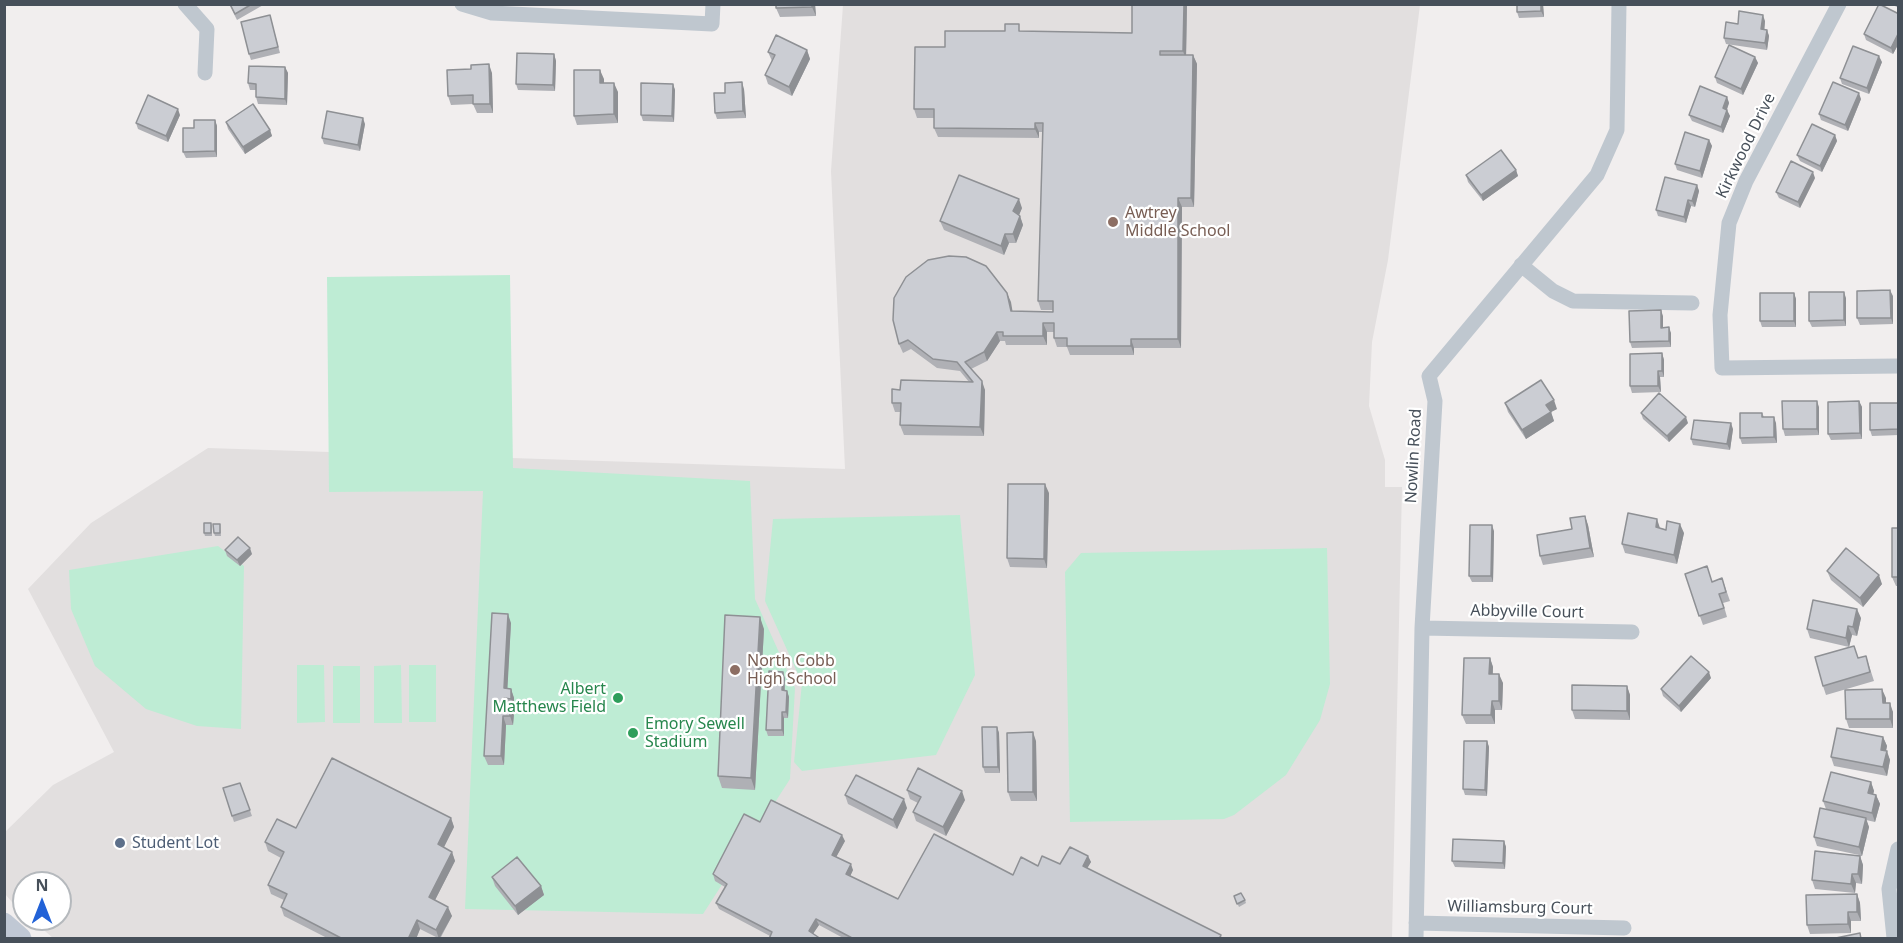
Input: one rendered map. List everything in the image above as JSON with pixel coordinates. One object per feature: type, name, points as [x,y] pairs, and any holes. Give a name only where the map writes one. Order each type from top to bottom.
[{"type":"main road","points":[[4,923],[21,939]]},
{"type":"street","points":[[185,4],[207,29],[205,73]]},
{"type":"street","points":[[462,4],[492,13],[712,24],[713,4]]},
{"type":"street","name":"Nowlin Road","points":[[1416,931],[1422,628],[1435,401],[1430,376],[1597,175],[1617,130],[1619,4]]},
{"type":"street","name":"Kirkwood Drive","points":[[1839,4],[1746,181],[1729,223],[1720,315],[1722,368],[1899,366]]},
{"type":"street","points":[[1521,265],[1553,291],[1573,301],[1692,303]]},
{"type":"street","name":"Abbyville Court","points":[[1422,628],[1632,632]]},
{"type":"street","points":[[1894,939],[1889,889],[1899,849]]},
{"type":"street","name":"Williamsburg Court","points":[[1416,931],[1623,928]]},
{"type":"shaded area","name":"North Cobb High School","points":[[843,5],[1420,5],[1388,260],[1372,342],[1369,406],[1385,460],[1385,487],[1402,487],[1392,938],[53,938],[45,931],[72,931],[72,871],[12,871],[12,902],[5,894],[5,832],[53,785],[114,752],[28,589],[91,523],[208,448],[845,469],[831,171]]},
{"type":"green space","name":"Emory Sewell Stadium","points":[[510,275],[513,468],[750,481],[755,599],[795,688],[790,779],[703,914],[465,909],[483,491],[329,492],[327,277]]},
{"type":"green space","points":[[960,515],[975,675],[936,755],[802,771],[794,762],[802,683],[765,601],[773,519]]},
{"type":"green space","points":[[218,546],[244,566],[241,729],[197,726],[146,709],[95,666],[71,609],[69,570]]},
{"type":"green space","points":[[1327,548],[1330,684],[1320,720],[1286,775],[1234,815],[1224,819],[1070,822],[1065,572],[1081,553]]},
{"type":"green space","points":[[297,665],[324,665],[325,722],[297,723]]},
{"type":"green space","points":[[401,665],[402,723],[374,723],[374,666]]},
{"type":"green space","points":[[409,665],[436,665],[436,722],[409,722]]},
{"type":"green space","points":[[333,666],[360,666],[360,723],[333,723]]},
{"type":"building","points":[[230,4],[252,4],[235,14]]},
{"type":"building","points":[[776,4],[812,4],[812,7],[776,8]]},
{"type":"building","name":"Awtrey Middle School","points":[[1132,4],[1184,4],[1183,51],[1160,51],[1160,55],[1193,55],[1191,198],[1178,198],[1178,339],[1131,339],[1131,346],[1067,346],[1067,338],[1054,338],[1054,323],[1043,323],[1043,336],[1003,336],[1003,332],[997,332],[984,352],[965,362],[982,381],[980,427],[900,425],[901,403],[892,403],[892,389],[900,390],[901,380],[973,382],[957,362],[933,359],[908,340],[899,344],[893,320],[894,298],[906,277],[928,260],[949,256],[966,257],[986,266],[1007,293],[1011,311],[1053,312],[1053,301],[1038,301],[1043,123],[1035,123],[1035,129],[934,128],[934,109],[914,109],[915,47],[945,47],[945,31],[1005,31],[1005,24],[1019,24],[1019,31],[1132,33]]},
{"type":"building","points":[[1517,4],[1541,4],[1541,11],[1517,12]]},
{"type":"building","points":[[1879,4],[1899,14],[1899,32],[1891,48],[1864,34]]},
{"type":"building","points":[[1739,11],[1763,15],[1761,29],[1767,30],[1765,43],[1724,38],[1726,22],[1738,24]]},
{"type":"building","points":[[270,15],[278,47],[249,54],[241,22]]},
{"type":"building","points":[[776,35],[807,50],[789,87],[765,75],[775,55],[768,52]]},
{"type":"building","points":[[1729,45],[1755,57],[1741,89],[1715,77]]},
{"type":"building","points":[[1853,46],[1879,56],[1867,88],[1840,78]]},
{"type":"building","points":[[517,53],[554,54],[553,85],[516,84]]},
{"type":"building","points":[[489,64],[490,104],[473,104],[473,95],[448,96],[447,70],[471,69],[471,65]]},
{"type":"building","points":[[249,66],[285,67],[285,99],[256,97],[256,84],[248,83]]},
{"type":"building","points":[[574,70],[600,70],[600,83],[614,83],[614,114],[574,116]]},
{"type":"building","points":[[742,82],[743,111],[715,113],[714,93],[725,93],[725,83]]},
{"type":"building","points":[[1833,82],[1859,93],[1845,125],[1819,114]]},
{"type":"building","points":[[641,83],[673,84],[672,116],[641,115]]},
{"type":"building","points":[[1700,86],[1727,97],[1723,108],[1727,110],[1721,127],[1689,115]]},
{"type":"building","points":[[148,95],[178,109],[166,136],[136,123]]},
{"type":"building","points":[[253,104],[270,130],[243,147],[226,122]]},
{"type":"building","points":[[327,111],[363,118],[358,145],[322,138]]},
{"type":"building","points":[[194,120],[215,120],[215,151],[183,152],[183,128],[194,128]]},
{"type":"building","points":[[1812,124],[1835,135],[1820,166],[1797,155]]},
{"type":"building","points":[[1685,132],[1709,140],[1700,171],[1675,164]]},
{"type":"building","points":[[1501,150],[1516,170],[1481,195],[1466,175]]},
{"type":"building","points":[[1791,161],[1813,172],[1798,202],[1776,192]]},
{"type":"building","points":[[959,175],[1019,199],[1013,211],[1020,216],[1013,234],[1005,234],[1001,246],[940,221]]},
{"type":"building","points":[[1665,177],[1697,185],[1692,201],[1688,200],[1684,217],[1656,210]]},
{"type":"building","points":[[1890,290],[1891,318],[1857,318],[1857,291]]},
{"type":"building","points":[[1809,292],[1844,292],[1844,320],[1809,321]]},
{"type":"building","points":[[1760,293],[1794,293],[1794,321],[1760,321]]},
{"type":"building","points":[[1661,310],[1661,328],[1669,327],[1669,341],[1630,342],[1629,311]]},
{"type":"building","points":[[1662,353],[1662,371],[1658,371],[1658,386],[1630,386],[1630,354]]},
{"type":"building","points":[[1541,380],[1554,400],[1546,405],[1551,412],[1522,430],[1505,403]]},
{"type":"building","points":[[1659,393],[1686,417],[1667,436],[1641,413]]},
{"type":"building","points":[[1782,401],[1817,401],[1817,429],[1783,429]]},
{"type":"building","points":[[1859,401],[1860,433],[1828,434],[1828,402]]},
{"type":"building","points":[[1870,403],[1899,403],[1899,429],[1870,430]]},
{"type":"building","points":[[1740,413],[1762,413],[1762,417],[1774,417],[1774,437],[1740,438]]},
{"type":"building","points":[[1694,420],[1731,423],[1727,444],[1691,439]]},
{"type":"building","points":[[1008,484],[1045,484],[1044,559],[1007,558]]},
{"type":"building","points":[[1628,513],[1657,519],[1656,527],[1666,530],[1667,521],[1680,524],[1674,555],[1622,544]]},
{"type":"building","points":[[1585,516],[1590,548],[1540,556],[1537,535],[1572,529],[1570,518]]},
{"type":"building","points":[[204,523],[211,523],[211,533],[204,533]]},
{"type":"building","points":[[213,524],[220,524],[220,533],[214,533]]},
{"type":"building","points":[[1470,525],[1492,525],[1491,576],[1469,576]]},
{"type":"building","points":[[1892,528],[1899,528],[1899,577],[1892,577]]},
{"type":"building","points":[[238,537],[250,548],[237,560],[225,550]]},
{"type":"building","points":[[1846,548],[1879,575],[1860,598],[1827,571]]},
{"type":"building","points":[[1707,566],[1712,582],[1722,578],[1726,592],[1719,594],[1724,608],[1699,616],[1685,574]]},
{"type":"building","points":[[1813,600],[1857,609],[1853,627],[1848,626],[1846,638],[1807,629]]},
{"type":"building","points":[[492,613],[508,614],[504,688],[511,689],[511,699],[504,698],[503,705],[510,705],[510,716],[503,716],[501,756],[484,756]]},
{"type":"building","points":[[725,615],[760,617],[751,778],[718,776]]},
{"type":"building","points":[[1854,646],[1858,658],[1866,656],[1870,672],[1823,686],[1815,657]]},
{"type":"building","points":[[1691,656],[1709,672],[1679,706],[1661,689]]},
{"type":"building","points":[[1464,658],[1490,658],[1489,674],[1499,674],[1499,701],[1492,701],[1491,715],[1462,715]]},
{"type":"building","points":[[769,671],[783,672],[782,690],[787,691],[786,712],[782,712],[782,730],[766,730]]},
{"type":"building","points":[[1572,685],[1627,686],[1627,711],[1572,710]]},
{"type":"building","points":[[1882,689],[1883,703],[1890,703],[1890,719],[1846,719],[1845,690]]},
{"type":"building","points":[[982,727],[997,727],[998,767],[983,767]]},
{"type":"building","points":[[1837,728],[1883,737],[1881,750],[1887,751],[1883,767],[1831,757]]},
{"type":"building","points":[[1033,732],[1033,792],[1008,792],[1007,733]]},
{"type":"building","points":[[1464,741],[1487,741],[1485,790],[1463,789]]},
{"type":"building","points":[[332,758],[451,818],[438,844],[452,852],[429,897],[448,907],[436,930],[417,920],[408,939],[343,939],[281,907],[287,894],[268,885],[284,852],[265,842],[277,819],[296,828]]},
{"type":"building","points":[[918,768],[962,791],[943,827],[913,812],[921,797],[907,790]]},
{"type":"building","points":[[1831,772],[1871,782],[1868,793],[1876,795],[1872,813],[1823,801]]},
{"type":"building","points":[[856,775],[904,799],[893,820],[845,795]]},
{"type":"building","points":[[240,783],[250,810],[232,816],[223,788]]},
{"type":"building","points":[[771,800],[842,835],[832,855],[851,864],[846,874],[898,899],[934,834],[1013,875],[1021,857],[1038,866],[1042,856],[1060,864],[1070,847],[1088,856],[1083,866],[1221,935],[1219,939],[854,939],[816,919],[809,931],[821,939],[769,939],[772,932],[716,903],[727,884],[713,874],[744,814],[760,822]]},
{"type":"building","points":[[1820,808],[1866,818],[1859,847],[1814,837]]},
{"type":"building","points":[[1453,839],[1504,841],[1503,863],[1452,861]]},
{"type":"building","points":[[1815,851],[1860,856],[1858,874],[1852,874],[1851,884],[1812,880]]},
{"type":"building","points":[[517,857],[541,886],[515,906],[492,877]]},
{"type":"building","points":[[1241,893],[1245,900],[1237,904],[1234,896]]},
{"type":"building","points":[[1857,894],[1857,912],[1848,912],[1848,924],[1807,925],[1806,895]]},
{"type":"building","points":[[1860,933],[1861,939],[1831,939]]},
{"type":"place","name":"Awtrey Middle School","points":[[1113,222]]},
{"type":"place","name":"North Cobb High School","points":[[735,670]]},
{"type":"place","name":"Albert Matthews Field","points":[[618,698]]},
{"type":"place","name":"Emory Sewell Stadium","points":[[633,733]]},
{"type":"place","name":"Student Lot","points":[[120,843]]}]
